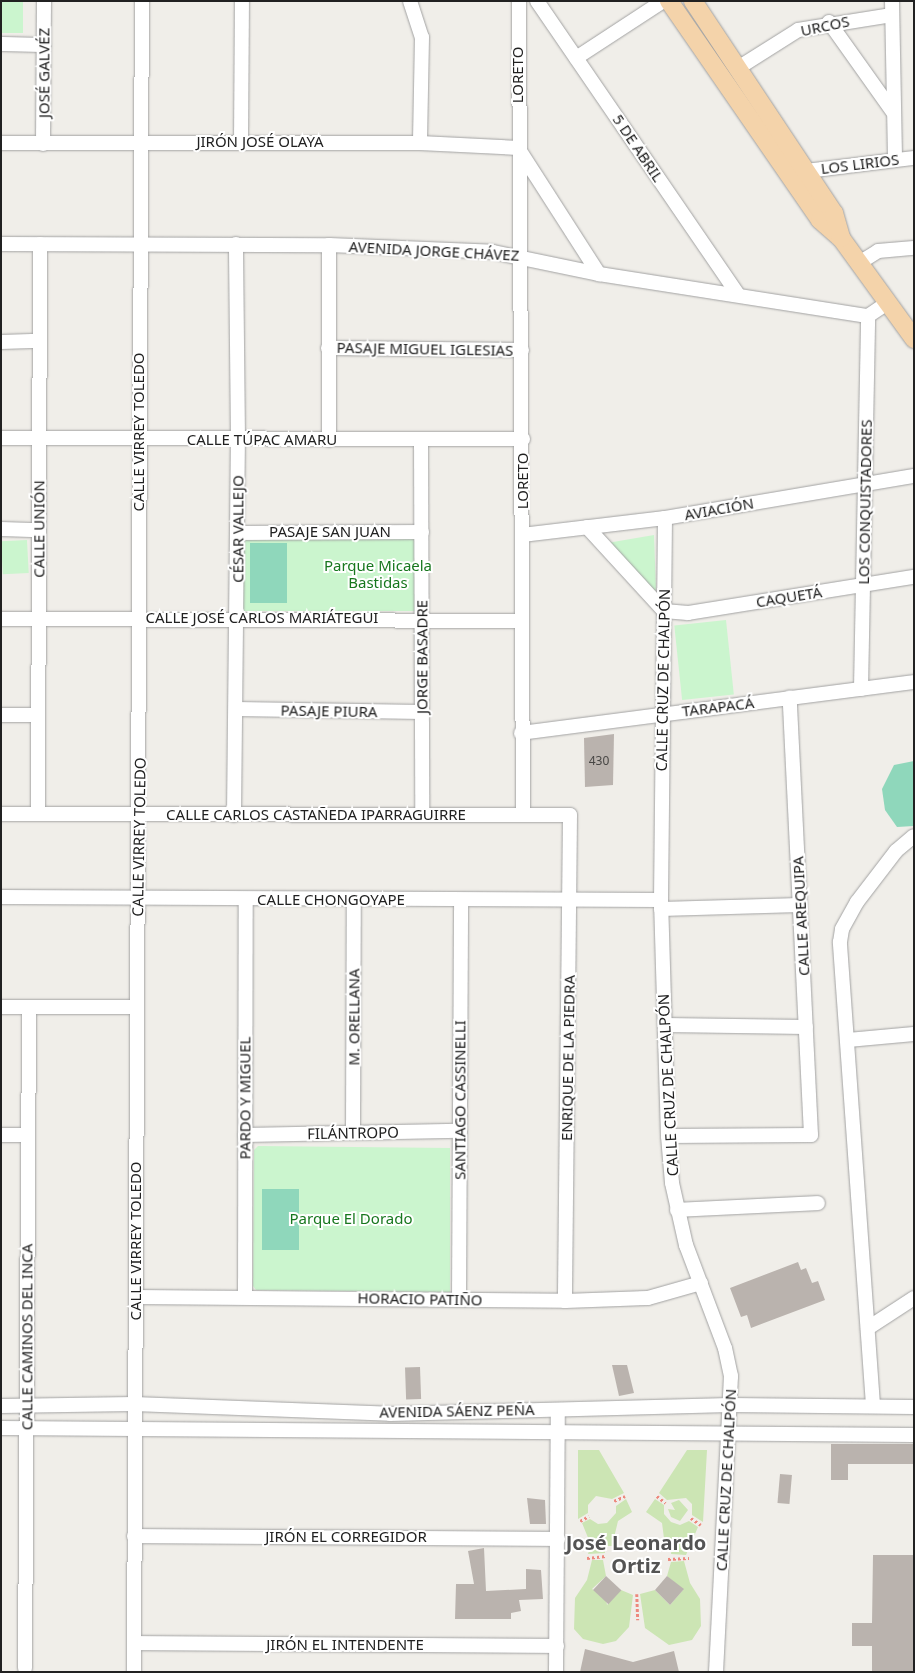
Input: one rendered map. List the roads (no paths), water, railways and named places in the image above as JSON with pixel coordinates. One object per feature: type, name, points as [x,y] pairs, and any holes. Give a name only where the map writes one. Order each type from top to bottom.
[{"type":"main road","points":[[669,1],[820,220],[841,238],[914,339]]},
{"type":"main road","points":[[693,1],[834,213],[841,238]]},
{"type":"street","name":"JOSÉ GALVÉZ","points":[[43,144],[44,1]]},
{"type":"street","name":"CALLE VIRREY TOLEDO","points":[[134,1672],[136,1007],[140,815],[139,441],[142,1]]},
{"type":"street","points":[[241,141],[242,1]]},
{"type":"street","points":[[410,1],[422,37],[420,143]]},
{"type":"street","name":"LORETO","points":[[519,1],[518,148],[523,256],[521,733],[523,814]]},
{"type":"street","name":"5 DE ABRIL","points":[[537,1],[738,295]]},
{"type":"street","points":[[576,58],[663,1]]},
{"type":"street","points":[[892,8],[892,112],[895,160]]},
{"type":"street","name":"URCOS","points":[[738,68],[798,30],[892,8]]},
{"type":"street","points":[[829,22],[892,112]]},
{"type":"street","points":[[1,44],[44,45]]},
{"type":"street","name":"JIRÓN JOSÉ OLAYA","points":[[1,143],[241,141],[420,143],[518,148]]},
{"type":"street","points":[[518,148],[599,274]]},
{"type":"street","name":"LOS LIRIOS","points":[[806,171],[914,158]]},
{"type":"street","name":"AVENIDA JORGE CHÁVEZ","points":[[1,244],[329,245],[523,256],[599,274],[868,316]]},
{"type":"street","name":"CALLE UNIÓN","points":[[38,814],[40,244]]},
{"type":"street","name":"CÉSAR VALLEJO","points":[[234,815],[238,533],[236,244]]},
{"type":"street","points":[[329,245],[329,440]]},
{"type":"street","points":[[859,263],[878,251],[914,248]]},
{"type":"street","points":[[868,316],[887,303]]},
{"type":"street","name":"LOS CONQUISTADORES","points":[[861,689],[868,316]]},
{"type":"street","points":[[1,342],[39,342]]},
{"type":"street","name":"PASAJE MIGUEL IGLESIAS","points":[[328,348],[522,350]]},
{"type":"street","name":"CALLE TÚPAC AMARU","points":[[1,438],[139,441],[523,438]]},
{"type":"street","name":"JORGE BASADRE","points":[[421,440],[422,814]]},
{"type":"street","name":"AVIACIÓN","points":[[522,535],[666,518],[866,482],[914,476]]},
{"type":"street","name":"CALLE CRUZ DE CHALPÓN","points":[[666,518],[661,904],[668,1136],[677,1210],[725,1348],[731,1376],[730,1430],[716,1672]]},
{"type":"street","points":[[587,528],[664,611]]},
{"type":"street","points":[[1,529],[39,530]]},
{"type":"street","name":"PASAJE SAN JUAN","points":[[238,533],[422,532]]},
{"type":"street","name":"CAQUETÁ","points":[[664,611],[688,613],[914,577]]},
{"type":"street","name":"CALLE JOSÉ CARLOS MARIÁTEGUI","points":[[1,619],[237,618],[522,621]]},
{"type":"street","name":"TARAPACÁ","points":[[521,733],[914,682]]},
{"type":"street","name":"CALLE AREQUIPA","points":[[668,1136],[811,1135],[790,698]]},
{"type":"street","name":"PASAJE PIURA","points":[[236,709],[422,712]]},
{"type":"street","points":[[1,715],[38,715]]},
{"type":"street","name":"CALLE CARLOS CASTAÑEDA IPARRAGUIRRE","points":[[1,814],[570,815]]},
{"type":"street","name":"ENRIQUE DE LA PIEDRA","points":[[565,1301],[570,815]]},
{"type":"street","points":[[873,1405],[848,1040],[840,953],[842,929],[896,851],[914,836]]},
{"type":"street","name":"CALLE CHONGOYAPE","points":[[1,897],[800,905]]},
{"type":"street","name":"PARDO Y MIGUEL","points":[[244,1296],[246,899]]},
{"type":"street","name":"M. ORELLANA","points":[[354,900],[354,1133]]},
{"type":"street","name":"SANTIAGO CASSINELLI","points":[[459,1299],[461,901]]},
{"type":"street","points":[[1,1007],[136,1007]]},
{"type":"street","name":"CALLE CAMINOS DEL INCA","points":[[25,1668],[29,1007]]},
{"type":"street","points":[[665,1025],[806,1027]]},
{"type":"street","points":[[848,1040],[914,1034]]},
{"type":"street","name":"FILÁNTROPO","points":[[245,1135],[460,1131]]},
{"type":"street","points":[[1,1135],[28,1135]]},
{"type":"street","points":[[677,1210],[818,1203]]},
{"type":"street","name":"HORACIO PATIÑO","points":[[136,1297],[244,1296],[565,1301],[648,1298],[701,1283]]},
{"type":"street","points":[[868,1328],[914,1298]]},
{"type":"street","name":"AVENIDA SÁENZ PEÑA","points":[[1,1406],[134,1404],[390,1414],[730,1405],[873,1405],[914,1407]]},
{"type":"street","points":[[556,1672],[558,1410]]},
{"type":"street","name":"AVENIDA SÁENZ PEÑA","points":[[1,1428],[134,1426],[559,1432],[730,1430],[914,1434]]},
{"type":"street","name":"JIRÓN EL CORREGIDOR","points":[[134,1536],[558,1539]]},
{"type":"street","name":"JIRÓN EL INTENDENTE","points":[[134,1643],[557,1646]]},
{"type":"district","name":"José Leonardo Ortiz","points":[[636,1554]]},
{"type":"park label","name":"Parque Micaela Bastidas","points":[[378,574]]},
{"type":"park label","name":"Parque El Dorado","points":[[351,1219]]}]
